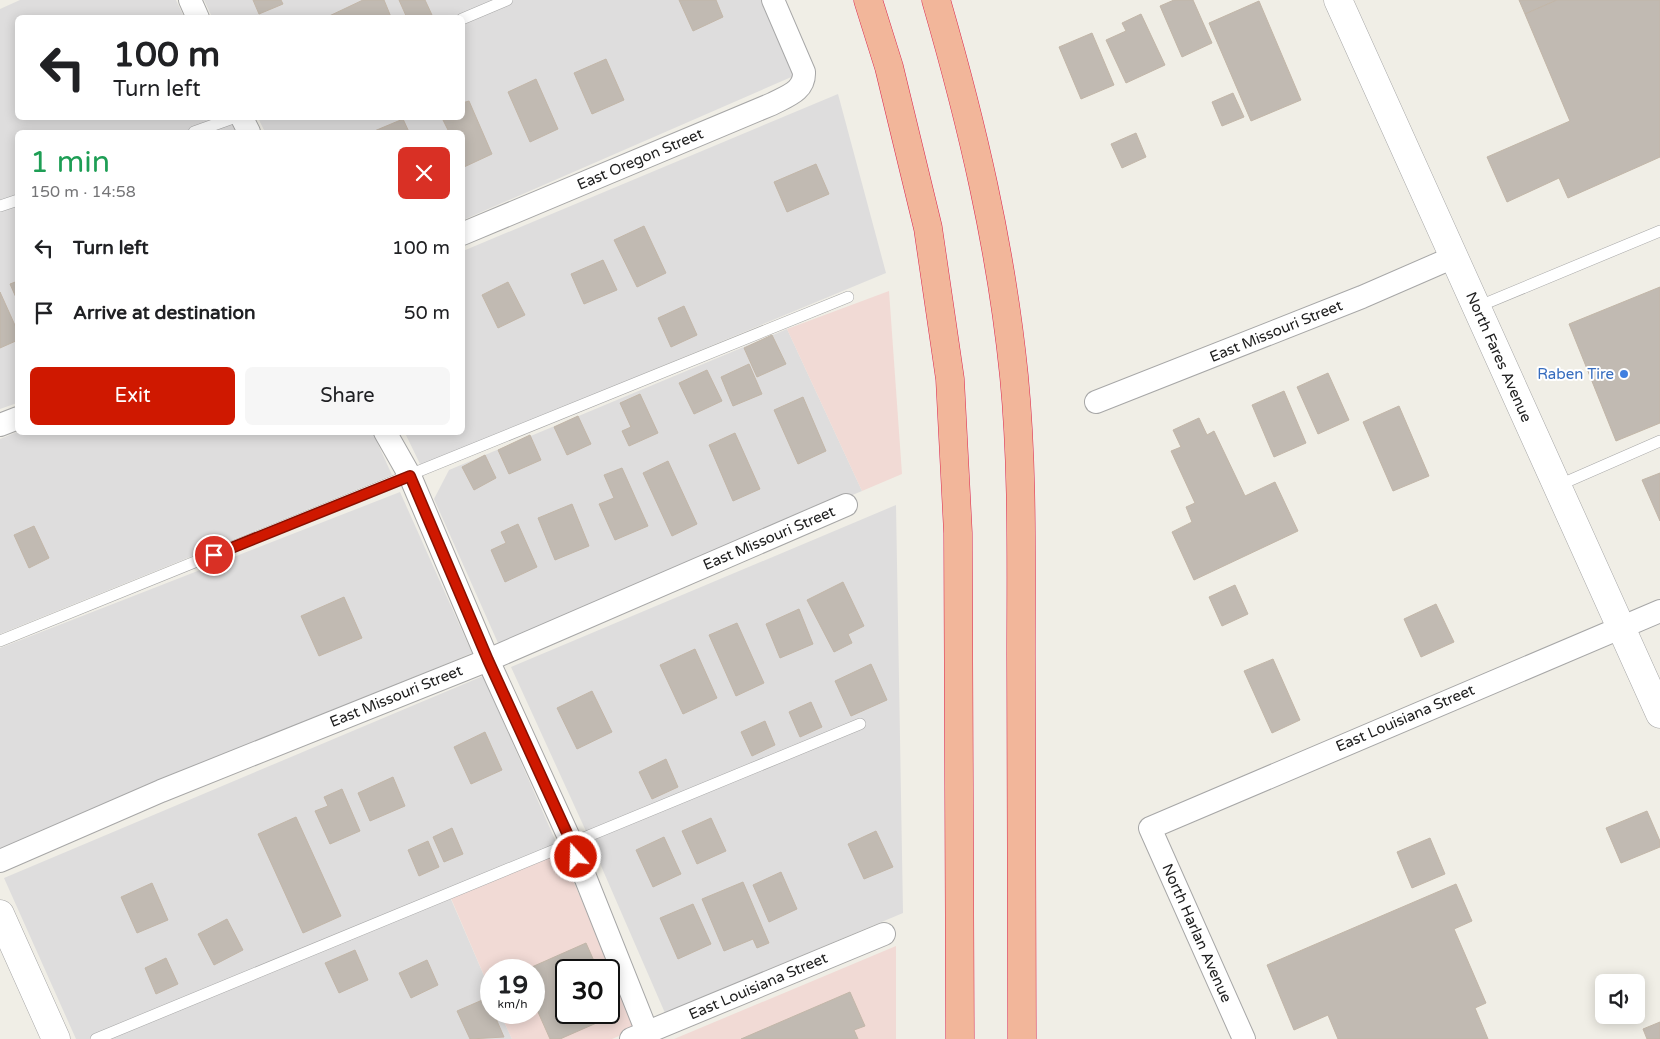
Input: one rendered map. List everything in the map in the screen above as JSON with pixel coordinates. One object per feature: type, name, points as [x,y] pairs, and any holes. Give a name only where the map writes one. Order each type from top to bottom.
[{"type":"highway","points":[[868,0],[889,67],[928,228],[950,379],[958,533],[960,1039]]},
{"type":"highway","points":[[936,0],[966,104],[982,171],[1005,304],[1014,378],[1018,443],[1021,572],[1022,1039]]},
{"type":"street","points":[[190,0],[197,15]]},
{"type":"street","name":"East Oregon Street","points":[[465,233],[772,104],[800,89],[805,82],[804,72],[773,0]]},
{"type":"street","name":"North Fares Avenue","points":[[1338,0],[1660,714]]},
{"type":"street","name":"East Missouri Street","points":[[1096,402],[1362,297],[1454,257]]},
{"type":"street","points":[[0,425],[15,419]]},
{"type":"street","points":[[387,435],[410,476],[488,660],[572,844],[639,1036]]},
{"type":"street","name":"East Missouri Street","points":[[0,861],[161,791],[488,660],[846,505]]},
{"type":"street","name":"East Louisiana Street","points":[[1150,828],[1660,610]]},
{"type":"street","name":"North Harlan Avenue","points":[[1150,828],[1244,1039]]},
{"type":"street","points":[[0,914],[56,1039]]},
{"type":"street","name":"East Louisiana Street","points":[[639,1036],[884,934]]},
{"type":"lane","points":[[465,18],[508,0]]},
{"type":"lane","points":[[200,130],[227,120]]},
{"type":"lane","points":[[0,206],[15,201]]},
{"type":"lane","points":[[1476,307],[1660,231]]},
{"type":"lane","points":[[0,641],[848,297]]},
{"type":"lane","points":[[1557,486],[1660,441]]},
{"type":"lane","points":[[96,1039],[860,724]]},
{"type":"shaded area","points":[[20,0],[176,0],[183,15],[15,15],[15,120],[230,120],[235,130],[15,130],[15,404],[0,409],[0,9]]},
{"type":"shaded area","points":[[204,0],[762,0],[796,75],[465,219],[465,130],[264,130],[259,120],[465,120],[465,15],[211,15]]},
{"type":"shaded area","points":[[838,94],[886,273],[421,466],[406,435],[465,435],[465,250]]},
{"type":"shaded area","points":[[889,291],[902,474],[862,491],[787,329]]},
{"type":"shaded area","points":[[787,329],[862,491],[498,643],[434,499],[449,470]]},
{"type":"shaded area","points":[[15,433],[15,435],[374,435],[392,475],[0,634],[0,439]]},
{"type":"shaded area","points":[[400,492],[472,653],[0,849],[0,648]]},
{"type":"shaded area","points":[[896,505],[903,913],[665,1013],[585,829],[511,667]]},
{"type":"shaded area","points":[[483,676],[560,851],[450,897],[480,967],[480,1024],[505,1024],[512,1039],[76,1039],[4,878]]},
{"type":"shaded area","points":[[560,851],[608,959],[555,959],[555,1024],[620,1024],[620,987],[638,1028],[612,1039],[512,1039],[505,1024],[545,1024],[545,959],[480,959],[480,966],[450,896]]},
{"type":"shaded area","points":[[896,946],[896,1039],[674,1039]]},
{"type":"building","points":[[253,0],[281,0],[283,4],[259,14]]},
{"type":"building","points":[[363,0],[384,0],[390,15],[331,15]]},
{"type":"building","points":[[399,0],[425,0],[432,15],[406,15]]},
{"type":"building","points":[[679,0],[716,0],[723,17],[693,31]]},
{"type":"building","points":[[1174,0],[1193,0],[1212,43],[1182,57],[1160,6]]},
{"type":"building","points":[[1519,0],[1557,0],[1525,14]]},
{"type":"building","points":[[1557,0],[1660,0],[1660,157],[1568,198],[1559,178],[1507,202],[1487,157],[1570,121],[1525,14]]},
{"type":"building","points":[[1259,1],[1301,100],[1251,121],[1209,23]]},
{"type":"building","points":[[1141,14],[1165,65],[1126,83],[1106,40],[1126,31],[1122,23]]},
{"type":"building","points":[[1092,33],[1114,85],[1081,99],[1059,47]]},
{"type":"building","points":[[606,59],[624,100],[592,114],[574,73]]},
{"type":"building","points":[[536,79],[558,129],[530,142],[508,92]]},
{"type":"building","points":[[1233,93],[1244,117],[1222,126],[1212,102]]},
{"type":"building","points":[[469,101],[492,154],[465,167],[465,130],[448,130],[443,120],[465,120],[465,102]]},
{"type":"building","points":[[403,120],[408,130],[377,130]]},
{"type":"building","points":[[1136,133],[1146,157],[1122,168],[1111,144]]},
{"type":"building","points":[[816,164],[829,194],[787,212],[774,182]]},
{"type":"building","points":[[644,226],[666,273],[637,287],[614,240]]},
{"type":"building","points":[[603,260],[617,290],[584,304],[571,274]]},
{"type":"building","points":[[15,282],[15,295],[10,284]]},
{"type":"building","points":[[508,282],[525,315],[498,328],[482,295]]},
{"type":"building","name":"Raben Tire","points":[[1660,287],[1660,423],[1616,441],[1569,324]]},
{"type":"building","points":[[0,292],[15,325],[15,341],[0,348]]},
{"type":"building","points":[[684,306],[697,335],[671,347],[658,318]]},
{"type":"building","points":[[772,335],[786,364],[757,377],[744,348]]},
{"type":"building","points":[[749,364],[762,394],[733,406],[721,377]]},
{"type":"building","points":[[707,370],[722,401],[694,414],[679,383]]},
{"type":"building","points":[[1328,373],[1349,420],[1318,434],[1297,387]]},
{"type":"building","points":[[1284,391],[1306,443],[1274,457],[1252,405]]},
{"type":"building","points":[[640,394],[658,433],[629,446],[622,431],[631,427],[620,403]]},
{"type":"building","points":[[803,397],[826,451],[798,464],[774,410]]},
{"type":"building","points":[[1399,406],[1429,476],[1393,491],[1363,422]]},
{"type":"building","points":[[578,416],[591,444],[567,455],[554,427]]},
{"type":"building","points":[[1199,418],[1207,435],[1214,431],[1245,496],[1275,482],[1298,531],[1194,580],[1172,532],[1192,522],[1186,507],[1195,503],[1171,451],[1181,447],[1173,430]]},
{"type":"building","points":[[735,433],[760,489],[733,501],[709,445]]},
{"type":"building","points":[[530,435],[541,460],[509,474],[498,450]]},
{"type":"building","points":[[485,455],[496,478],[474,490],[462,467]]},
{"type":"building","points":[[668,461],[697,524],[672,536],[643,473]]},
{"type":"building","points":[[622,468],[648,526],[615,540],[599,504],[614,498],[604,475]]},
{"type":"building","points":[[1660,473],[1660,521],[1642,480]]},
{"type":"building","points":[[572,504],[589,546],[555,560],[538,518]]},
{"type":"building","points":[[518,524],[537,567],[505,582],[491,550],[506,543],[501,532]]},
{"type":"building","points":[[34,526],[49,558],[29,568],[14,535]]},
{"type":"building","points":[[843,582],[864,626],[848,634],[852,643],[834,652],[807,600]]},
{"type":"building","points":[[1235,585],[1248,614],[1222,626],[1209,597]]},
{"type":"building","points":[[344,597],[362,638],[319,656],[301,616]]},
{"type":"building","points":[[1436,604],[1454,642],[1421,657],[1404,619]]},
{"type":"building","points":[[799,609],[813,644],[780,658],[766,624]]},
{"type":"building","points":[[737,623],[764,683],[736,696],[709,635]]},
{"type":"building","points":[[695,649],[717,698],[683,714],[660,665]]},
{"type":"building","points":[[1273,659],[1300,720],[1272,733],[1244,671]]},
{"type":"building","points":[[871,664],[887,700],[851,716],[835,681]]},
{"type":"building","points":[[592,691],[612,732],[577,749],[557,708]]},
{"type":"building","points":[[811,702],[822,727],[800,737],[789,712]]},
{"type":"building","points":[[765,721],[775,745],[752,756],[741,732]]},
{"type":"building","points":[[485,732],[502,770],[471,784],[454,747]]},
{"type":"building","points":[[666,759],[678,787],[652,799],[639,772]]},
{"type":"building","points":[[393,777],[405,806],[370,821],[358,793]]},
{"type":"building","points":[[342,789],[360,831],[330,844],[315,811],[328,806],[324,797]]},
{"type":"building","points":[[1647,811],[1660,841],[1660,847],[1621,863],[1606,828]]},
{"type":"building","points":[[296,817],[341,916],[303,933],[258,834]]},
{"type":"building","points":[[711,818],[726,851],[697,864],[682,831]]},
{"type":"building","points":[[452,828],[463,854],[444,862],[433,837]]},
{"type":"building","points":[[876,831],[893,867],[864,879],[848,844]]},
{"type":"building","points":[[664,837],[681,874],[653,887],[636,850]]},
{"type":"building","points":[[1430,838],[1445,874],[1412,888],[1397,852]]},
{"type":"building","points":[[428,841],[439,867],[419,876],[408,850]]},
{"type":"building","points":[[781,872],[797,909],[769,922],[753,885]]},
{"type":"building","points":[[743,882],[769,943],[757,948],[753,939],[724,951],[702,899]]},
{"type":"building","points":[[152,883],[168,920],[137,933],[121,897]]},
{"type":"building","points":[[1456,884],[1472,921],[1454,929],[1486,1003],[1475,1008],[1488,1039],[1338,1039],[1328,1015],[1294,1030],[1267,965]]},
{"type":"building","points":[[693,904],[711,944],[678,959],[660,918]]},
{"type":"building","points":[[227,919],[243,950],[214,965],[198,934]]},
{"type":"building","points":[[586,943],[593,959],[555,959],[555,1024],[594,1024],[560,1039],[550,1039],[543,1024],[545,1024],[545,961]]},
{"type":"building","points":[[355,950],[368,980],[339,993],[325,963]]},
{"type":"building","points":[[166,958],[178,984],[156,994],[145,968]]},
{"type":"building","points":[[427,960],[438,985],[411,998],[399,973]]},
{"type":"building","points":[[850,992],[865,1026],[854,1030],[858,1039],[741,1039]]},
{"type":"building","points":[[480,1001],[480,1024],[498,1024],[504,1037],[470,1039],[457,1011]]},
{"type":"building","points":[[1660,1022],[1660,1039],[1647,1039],[1643,1029]]},
{"type":"place","name":"Raben Tire","points":[[1624,374]]},
{"type":"route","points":[[214,555],[410,476],[488,660],[572,844],[576,857]]}]
